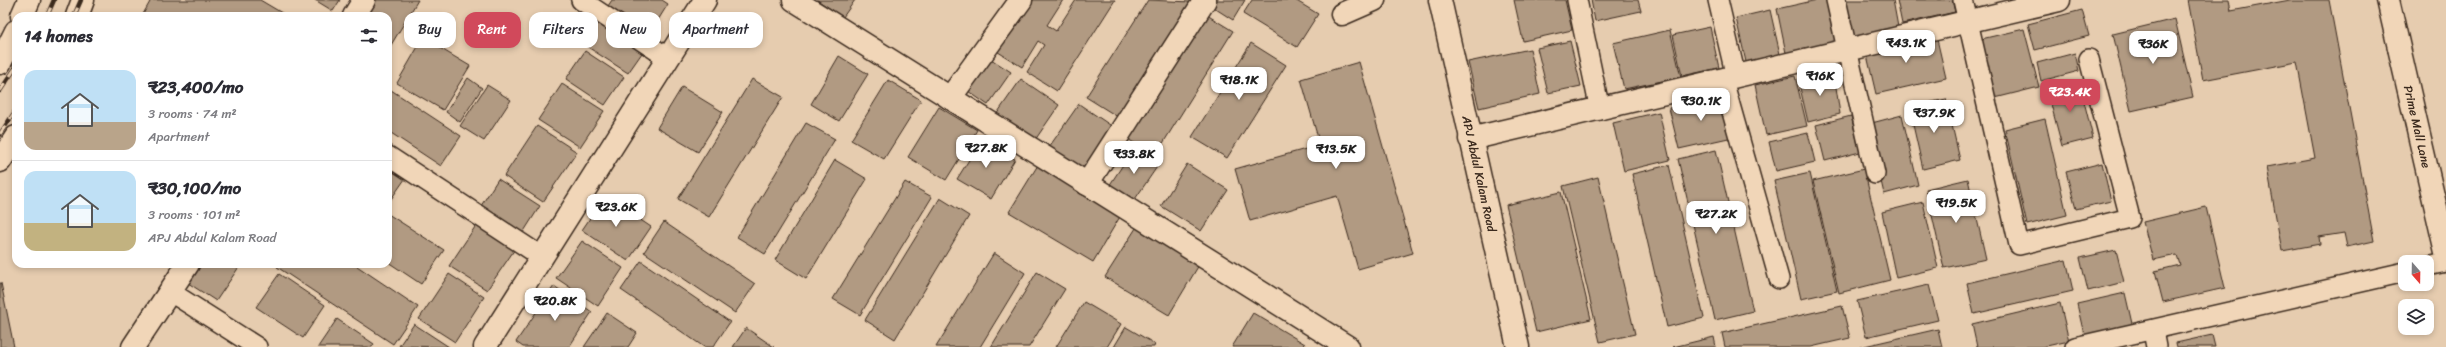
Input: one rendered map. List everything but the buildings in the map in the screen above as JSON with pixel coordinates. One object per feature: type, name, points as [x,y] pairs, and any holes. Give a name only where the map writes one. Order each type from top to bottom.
[{"type":"street","points":[[24,12],[29,0]]},
{"type":"street","points":[[78,12],[83,0]]},
{"type":"street","points":[[356,12],[364,0]]},
{"type":"street","points":[[485,347],[705,0]]},
{"type":"street","points":[[794,0],[1348,347]]},
{"type":"street","points":[[950,98],[1021,0]]},
{"type":"street","points":[[1087,184],[1205,0]]},
{"type":"street","points":[[1342,14],[1374,0]]},
{"type":"street","name":"APJ Abdul Kalam Road","points":[[1440,0],[1470,139],[1518,347]]},
{"type":"street","points":[[1470,139],[1600,110],[2058,0]]},
{"type":"street","name":"Prime Mall Lane","points":[[2388,0],[2446,252]]},
{"type":"street","points":[[0,63],[12,39]]},
{"type":"street","points":[[0,161],[12,143]]},
{"type":"street","points":[[133,347],[185,268]]},
{"type":"lane","points":[[581,0],[668,58]]},
{"type":"lane","points":[[1577,0],[1600,110]]},
{"type":"lane","points":[[1718,0],[1730,78],[1779,279]]},
{"type":"lane","points":[[1836,0],[1848,61],[1875,174]]},
{"type":"lane","points":[[1963,0],[2019,245],[2130,218],[2089,59]]},
{"type":"lane","points":[[392,159],[542,257]]},
{"type":"lane","points":[[2434,265],[2446,262]]},
{"type":"lane","points":[[2076,347],[2154,339],[2398,274]]},
{"type":"lane","points":[[169,291],[257,347]]},
{"type":"railway","points":[[49,12],[54,0]]},
{"type":"railway","points":[[76,12],[81,0]]},
{"type":"railway","points":[[0,91],[12,73]]},
{"type":"railway","points":[[0,134],[12,116]]}]
